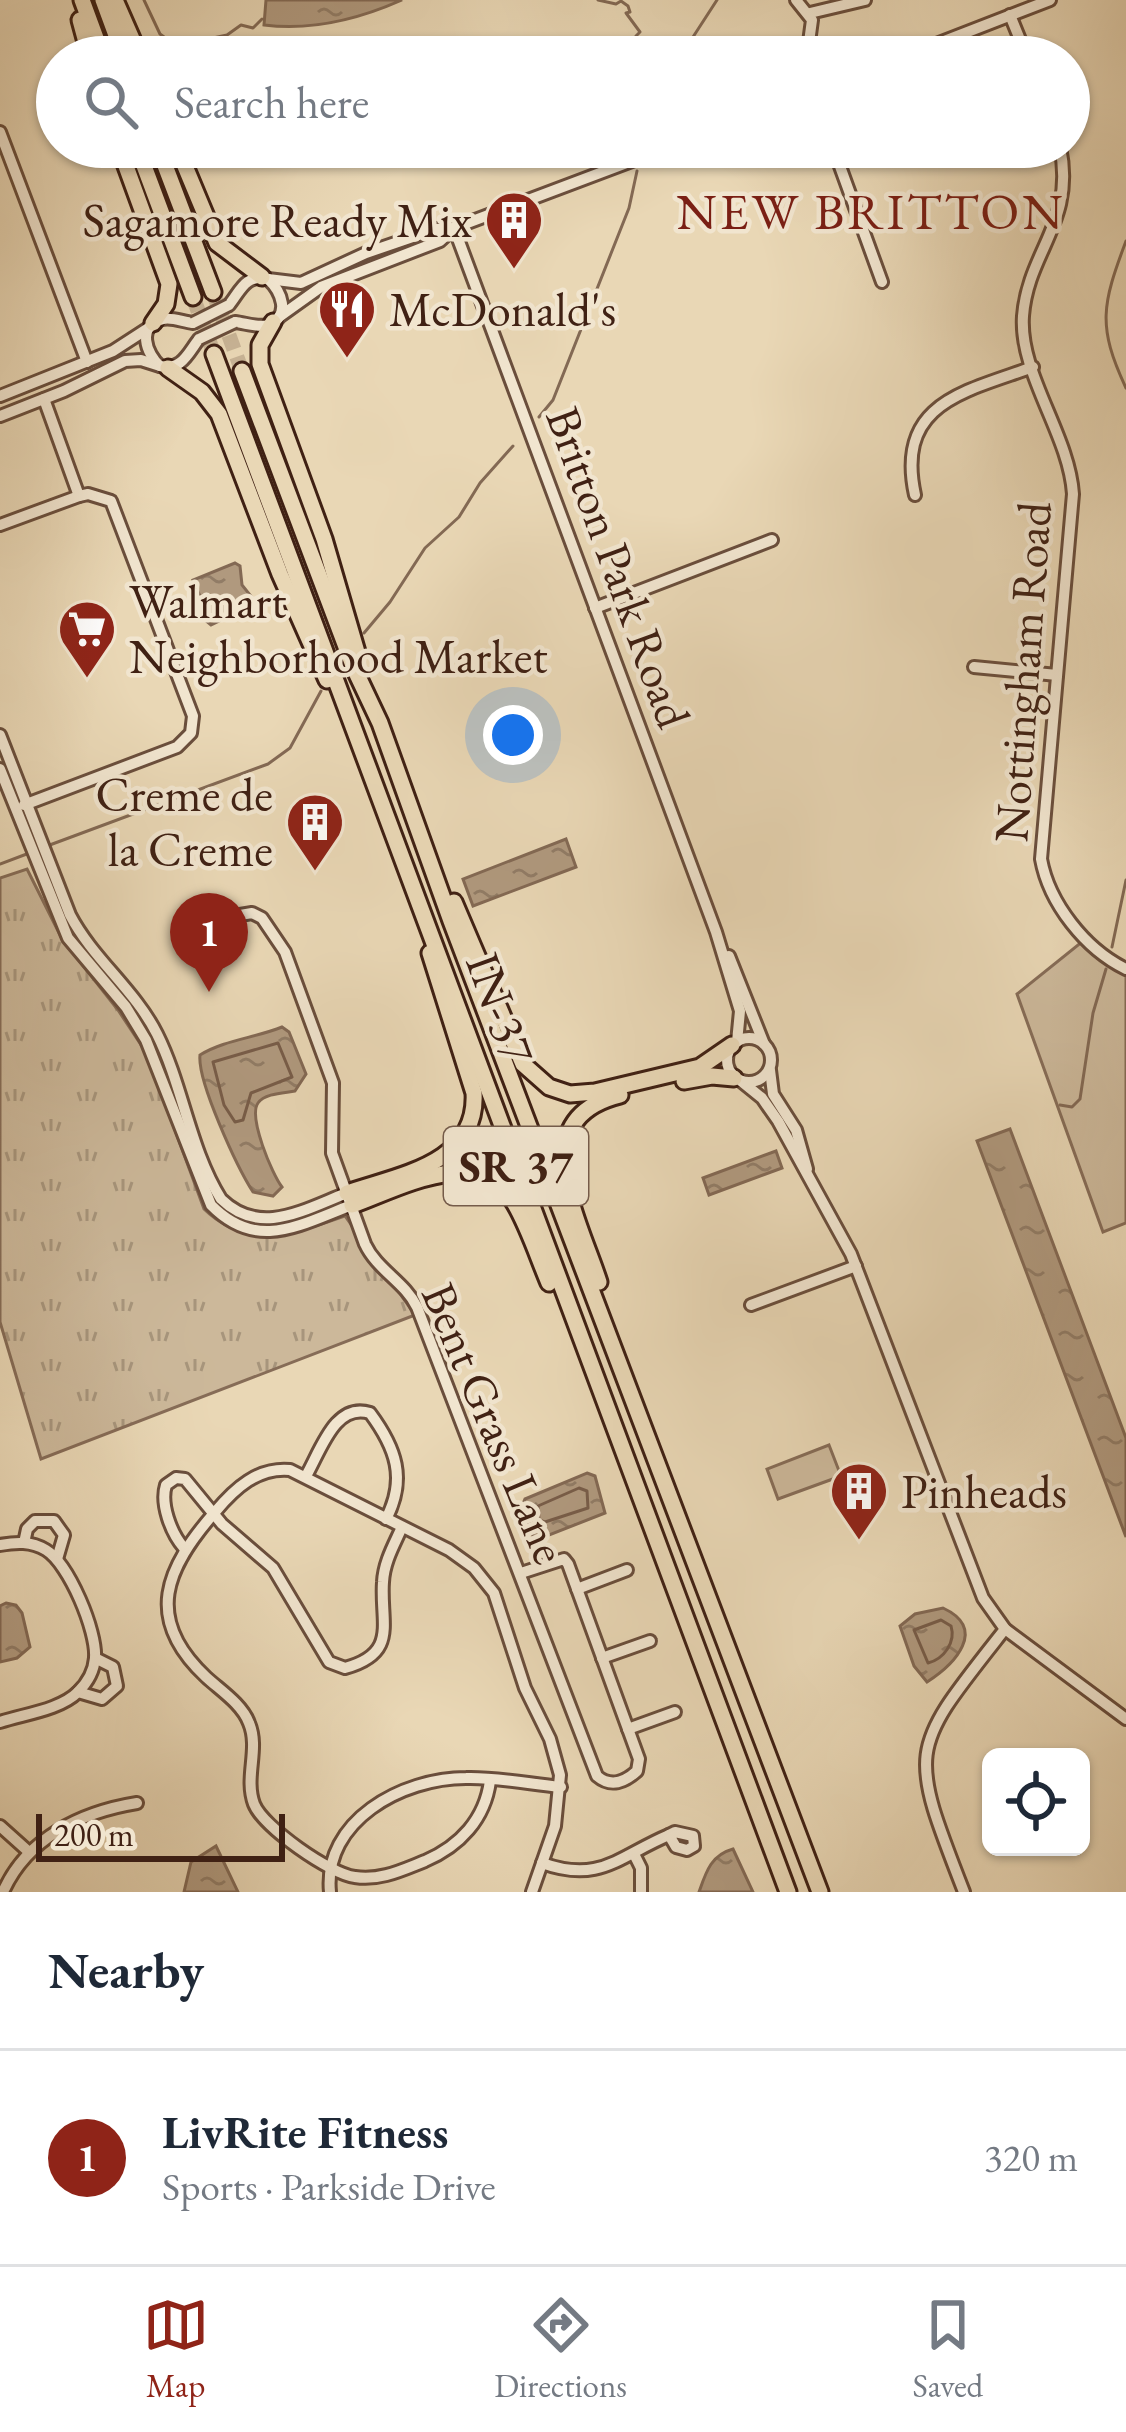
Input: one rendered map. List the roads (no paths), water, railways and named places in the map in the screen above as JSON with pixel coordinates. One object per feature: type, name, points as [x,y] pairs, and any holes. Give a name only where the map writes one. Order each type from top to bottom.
[{"type":"highway","points":[[78,0],[86,36]]},
{"type":"highway","points":[[78,0],[94,36]]},
{"type":"highway","points":[[103,0],[116,36]]},
{"type":"highway","points":[[115,0],[131,36]]},
{"type":"highway","points":[[127,168],[169,284],[166,304],[152,325]]},
{"type":"highway","points":[[145,168],[193,297]]},
{"type":"highway","points":[[166,168],[213,292]]},
{"type":"highway","points":[[186,168],[217,243],[265,278]]},
{"type":"highway","points":[[276,320],[260,345],[260,364],[328,551],[380,723]]},
{"type":"highway","name":"IN-37","points":[[214,354],[788,1892]]},
{"type":"highway","points":[[164,367],[202,392],[219,413],[280,574],[369,763]]},
{"type":"highway","name":"IN-37","points":[[242,371],[354,668],[404,786],[820,1892]]},
{"type":"highway","points":[[404,786],[520,1058],[541,1082],[562,1093],[584,1094],[700,1067],[734,1044]]},
{"type":"highway","points":[[349,1199],[441,1160],[460,1142],[473,1117],[474,1094],[412,898],[406,863]]},
{"type":"highway","points":[[620,1360],[562,1167],[568,1133],[587,1110],[610,1098],[704,1077],[737,1080]]},
{"type":"highway","points":[[349,1199],[448,1172],[476,1174],[500,1186],[516,1205],[595,1379]]},
{"type":"street","points":[[796,0],[810,13],[812,36]]},
{"type":"street","points":[[810,13],[865,0]]},
{"type":"street","points":[[956,36],[1050,0]]},
{"type":"street","points":[[1010,15],[1018,36]]},
{"type":"street","points":[[0,132],[87,362]]},
{"type":"street","points":[[0,396],[122,347],[166,319],[193,322],[229,305],[244,284],[265,278],[301,283],[383,247],[436,229],[454,228],[613,168]]},
{"type":"street","points":[[841,168],[883,282]]},
{"type":"street","name":"Nottingham Road","points":[[1062,168],[1060,213],[1024,305],[1024,334],[1065,454],[1073,494],[1042,865],[1061,908],[1101,953],[1126,969]]},
{"type":"street","points":[[0,416],[125,361],[164,367],[184,361],[199,339],[235,322],[259,326],[276,320],[321,287],[440,241],[454,228]]},
{"type":"street","name":"Britton Park Road","points":[[454,228],[716,932],[740,1011],[734,1044]]},
{"type":"street","points":[[265,278],[282,298],[276,320]]},
{"type":"street","points":[[152,325],[146,347],[164,367]]},
{"type":"street","points":[[915,495],[910,451],[930,414],[956,395],[1033,368]]},
{"type":"street","points":[[44,399],[80,496]]},
{"type":"street","points":[[0,525],[80,496],[106,499],[117,510],[193,716],[191,733],[177,747],[21,806]]},
{"type":"street","points":[[595,608],[772,540]]},
{"type":"street","points":[[974,667],[1057,675]]},
{"type":"street","points":[[0,736],[68,938],[126,1007],[146,1040],[211,1205],[263,1233],[283,1231],[349,1199]]},
{"type":"street","points":[[0,769],[21,806]]},
{"type":"street","name":"Bent Grass Lane","points":[[240,915],[252,913],[262,918],[285,952],[334,1083],[331,1148],[370,1254],[414,1299],[597,1776],[604,1782],[628,1780],[638,1771],[639,1759],[628,1729]]},
{"type":"street","name":"Britton Park Road","points":[[716,932],[766,1046]]},
{"type":"street","points":[[808,1178],[799,1136],[772,1089],[766,1046],[753,1039],[734,1044],[727,1066],[766,1104],[856,1266],[983,1598],[1004,1629],[1126,1719]]},
{"type":"street","points":[[737,1080],[762,1078],[770,1066]]},
{"type":"street","points":[[751,1305],[856,1266]]},
{"type":"street","points":[[306,1476],[341,1416],[352,1410],[370,1413],[398,1463],[396,1499],[386,1519]]},
{"type":"street","points":[[490,1780],[486,1803],[472,1827],[445,1851],[376,1877],[351,1877],[329,1867],[272,1827],[256,1810],[251,1789],[254,1749],[250,1724],[241,1709],[189,1660],[170,1618],[172,1570],[213,1513],[265,1471],[290,1470],[449,1550],[474,1568],[494,1594],[525,1688],[550,1738],[561,1787],[555,1826],[532,1892]]},
{"type":"street","points":[[184,1548],[174,1535],[163,1495],[166,1485],[176,1478],[185,1479],[213,1513],[273,1568],[329,1662],[339,1668],[361,1663],[382,1643],[384,1574],[402,1527]]},
{"type":"street","points":[[24,1543],[35,1521],[54,1521],[64,1535],[57,1559]]},
{"type":"street","points":[[0,1545],[24,1543],[57,1559],[69,1576],[93,1638],[95,1658],[78,1692],[57,1705],[0,1722]]},
{"type":"street","points":[[521,1573],[564,1559],[628,1729],[675,1712]]},
{"type":"street","points":[[578,1589],[627,1570]]},
{"type":"street","points":[[964,1892],[926,1791],[924,1755],[936,1719],[1004,1629]]},
{"type":"street","points":[[602,1658],[650,1641]]},
{"type":"street","points":[[78,1692],[102,1699],[117,1686],[113,1667],[95,1658]]},
{"type":"street","points":[[330,1892],[329,1867],[345,1830],[382,1803],[435,1781],[470,1777],[561,1787]]},
{"type":"street","points":[[4,1892],[29,1852],[77,1820],[137,1803]]},
{"type":"street","points":[[0,1826],[29,1852]]},
{"type":"street","points":[[542,1863],[588,1872],[669,1835]]},
{"type":"street","points":[[634,1854],[641,1868],[641,1892]]},
{"type":"water","points":[[266,0],[402,0],[334,22],[282,26],[264,25]]},
{"type":"water","points":[[235,563],[240,566],[242,585],[254,600],[211,625],[205,620],[193,580]]},
{"type":"water","points":[[566,839],[576,867],[473,906],[463,879]]},
{"type":"water","points":[[282,1027],[289,1032],[306,1074],[295,1091],[265,1097],[256,1110],[262,1145],[282,1187],[273,1196],[253,1192],[238,1164],[211,1103],[200,1055]]},
{"type":"water","points":[[1010,1129],[1126,1438],[1126,1537],[977,1141]]},
{"type":"water","points":[[776,1151],[782,1168],[709,1195],[703,1178]]},
{"type":"water","points":[[587,1473],[595,1476],[605,1513],[544,1537],[533,1536],[522,1506],[525,1499]]},
{"type":"water","points":[[16,1605],[22,1613],[30,1647],[17,1658],[0,1662],[0,1606]]},
{"type":"water","points":[[943,1608],[956,1616],[965,1636],[948,1666],[927,1682],[914,1666],[900,1626],[915,1614]]},
{"type":"water","points":[[216,1846],[238,1892],[184,1892],[191,1862]]},
{"type":"water","points":[[733,1849],[753,1892],[699,1892],[714,1860]]},
{"type":"waterway","points":[[144,0],[163,36]]},
{"type":"waterway","points":[[598,0],[628,6],[626,13],[640,32],[636,36]]},
{"type":"waterway","points":[[694,36],[717,0]]},
{"type":"waterway","points":[[222,36],[241,25],[253,28],[262,19]]},
{"type":"waterway","points":[[539,417],[553,400],[629,208],[637,171]]},
{"type":"waterway","points":[[1126,241],[1106,315],[1110,348],[1126,388]]},
{"type":"waterway","points":[[364,633],[425,548],[459,517],[480,483],[513,446]]},
{"type":"waterway","points":[[47,846],[268,764],[290,748],[321,691]]},
{"type":"waterway","points":[[0,864],[32,852]]},
{"type":"waterway","points":[[1112,947],[1126,880]]},
{"type":"waterway","points":[[1060,1105],[1072,1107],[1080,1099],[1093,1013],[1106,969]]},
{"type":"tunnel","points":[[213,292],[242,371]]},
{"type":"tunnel","points":[[193,297],[214,354]]},
{"type":"place","name":"Sagamore Ready Mix","points":[[514,271]]},
{"type":"place","name":"McDonald's","points":[[347,360]]},
{"type":"place","name":"Walmart Neighborhood Market","points":[[87,680]]},
{"type":"place","name":"Creme de la Creme","points":[[315,873]]},
{"type":"place","name":"LivRite Fitness","points":[[209,992]]},
{"type":"place","name":"Pinheads","points":[[859,1542]]},
{"type":"district","name":"NEW BRITTON","points":[[871,211]]}]
